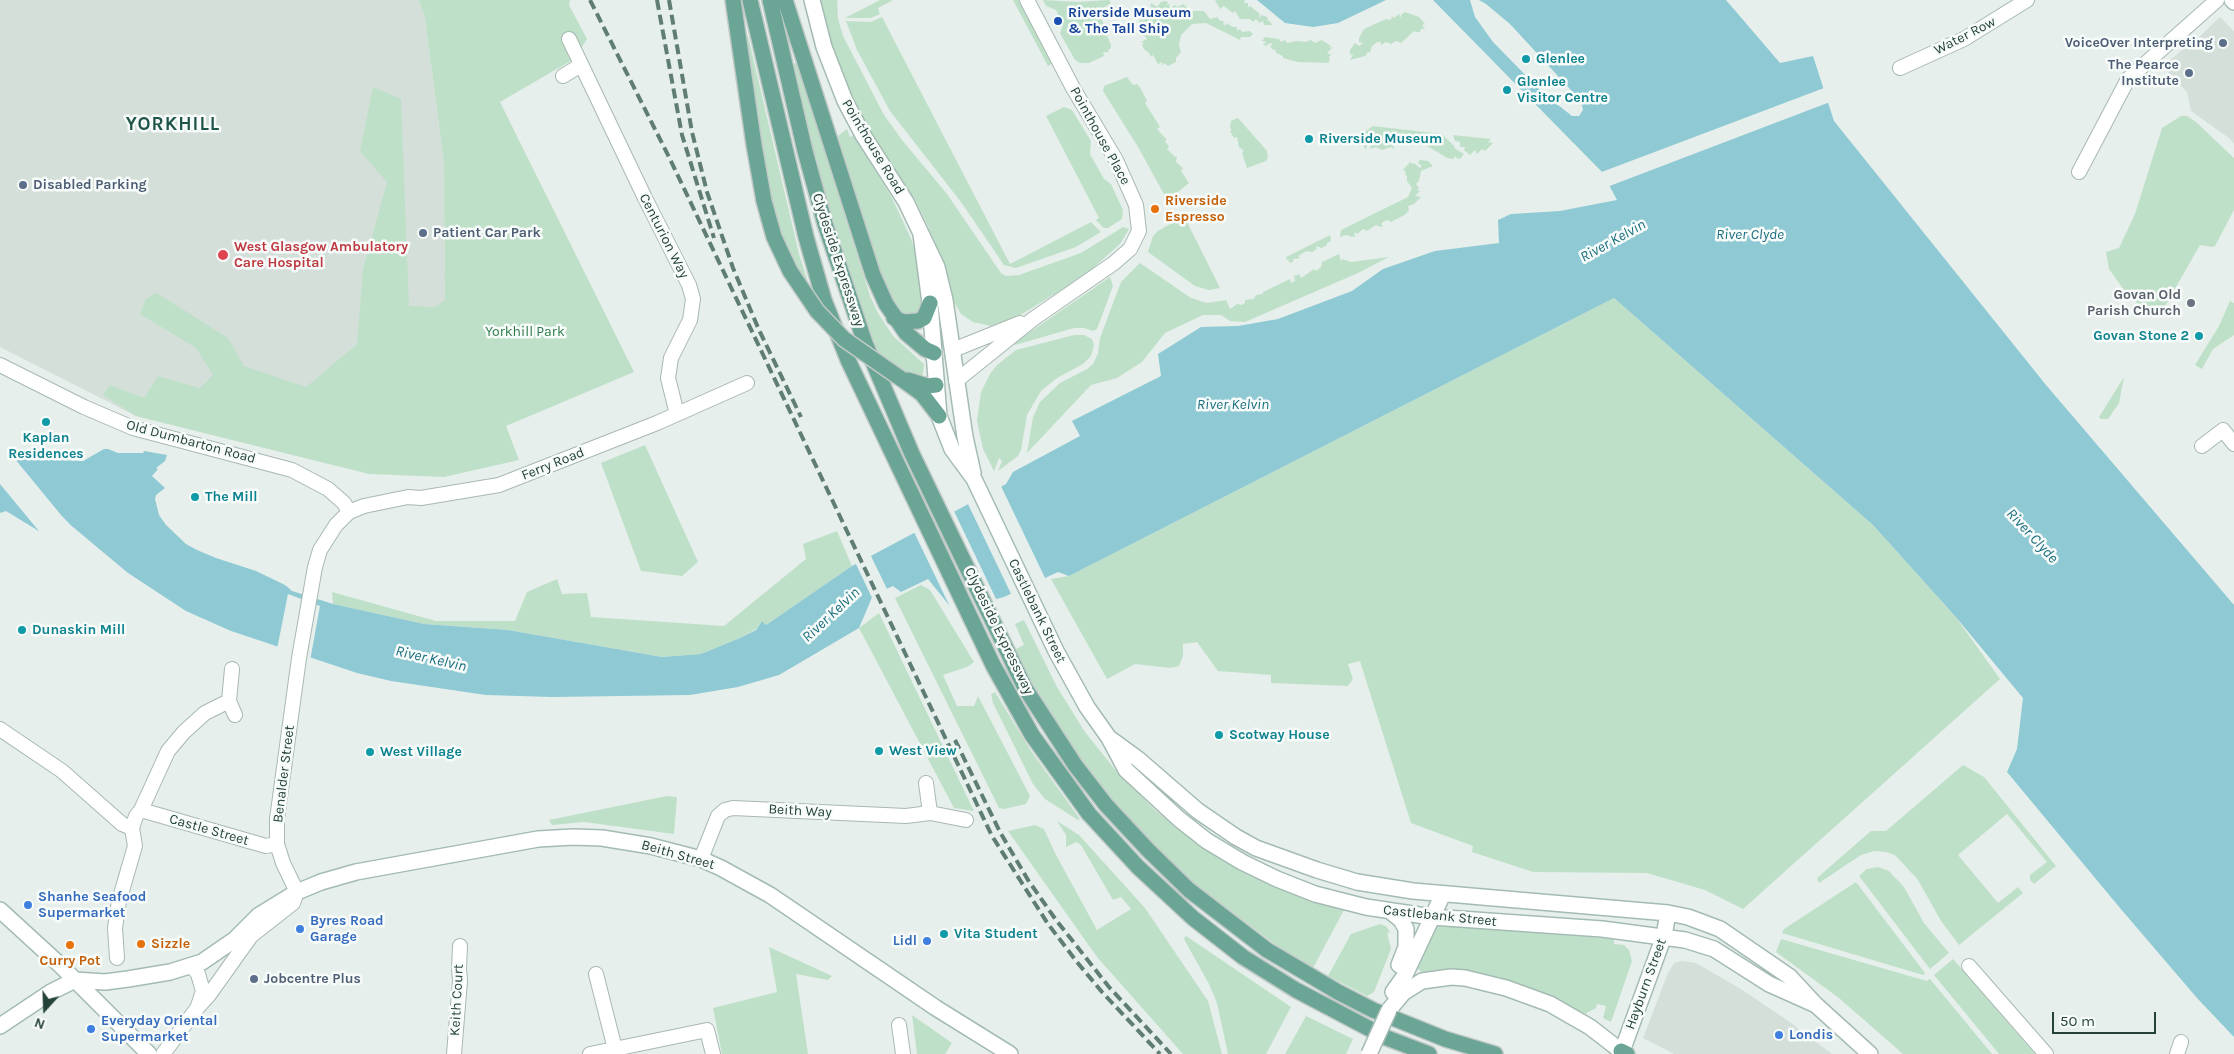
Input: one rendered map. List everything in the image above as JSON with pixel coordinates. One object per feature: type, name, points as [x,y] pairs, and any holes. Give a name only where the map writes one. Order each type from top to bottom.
[{"type":"main road","points":[[733,0],[764,202],[774,237],[790,271],[817,311],[844,339],[900,378],[921,389],[939,416]]},
{"type":"main road","name":"Clydeside Expressway","points":[[750,0],[788,163],[824,300],[848,360],[993,665],[1032,735],[1089,814],[1138,867],[1193,918],[1243,957],[1296,990],[1379,1034],[1429,1054]]},
{"type":"main road","name":"Clydeside Expressway","points":[[770,0],[805,151],[825,224],[865,342],[912,454],[1025,688],[1075,765],[1127,829],[1189,890],[1267,950],[1338,992],[1406,1025],[1495,1054]]},
{"type":"main road","points":[[785,0],[874,275],[894,318],[916,343],[934,353],[953,350]]},
{"type":"main road","name":"Pointhouse Road","points":[[812,0],[824,47],[845,101],[866,141],[906,202],[937,267],[945,300],[953,350]]},
{"type":"main road","name":"Pointhouse Road","points":[[921,234],[934,353]]},
{"type":"main road","points":[[894,318],[904,322],[918,321],[924,318],[930,303]]},
{"type":"main road","name":"Castlebank Street","points":[[953,350],[965,437],[974,479]]},
{"type":"main road","name":"Castlebank Street","points":[[934,353],[939,416],[952,449],[974,479],[1072,682],[1109,738],[1126,770],[1186,826],[1226,852],[1277,879],[1340,901],[1391,912],[1432,917],[1602,929],[1664,936],[1714,949],[1769,984],[1816,1005]]},
{"type":"main road","points":[[921,389],[956,381]]},
{"type":"main road","name":"Castlebank Street","points":[[1109,738],[1138,759],[1198,812],[1236,837],[1256,848],[1317,870],[1377,886],[1443,894],[1668,913],[1688,917],[1720,929],[1790,977],[1816,1005],[1870,1054]]},
{"type":"main road","points":[[1186,826],[1198,812]]},
{"type":"main road","name":"Beith Street","points":[[75,980],[122,980],[192,966],[221,950],[258,916],[297,892],[321,882],[356,872],[555,837],[602,838],[631,842],[701,859],[739,877],[770,895],[983,1039],[1010,1054]]},
{"type":"main road","points":[[1393,992],[1405,975],[1443,894]]},
{"type":"main road","points":[[0,910],[75,980],[149,1054]]},
{"type":"main road","points":[[1369,1054],[1389,1010],[1396,971],[1406,947],[1407,939],[1402,920],[1391,912]]},
{"type":"main road","name":"Hayburn Street","points":[[1623,1053],[1664,936],[1668,913]]},
{"type":"main road","points":[[1389,1010],[1403,993],[1422,980],[1451,977],[1481,981],[1550,1004],[1590,1027],[1623,1053]]},
{"type":"main road","points":[[0,1026],[51,992],[75,980]]},
{"type":"street","name":"Pointhouse Place","points":[[956,381],[1033,318],[1114,263],[1130,249],[1139,231],[1139,215],[1136,204],[1116,160],[1073,88],[1027,0]]},
{"type":"street","name":"Water Row","points":[[1900,68],[1964,39],[2027,0]]},
{"type":"street","points":[[2079,172],[2128,79],[2217,0]]},
{"type":"street","name":"Centurion Way","points":[[570,39],[645,198],[689,285],[693,298],[690,320],[671,358],[668,378],[677,414]]},
{"type":"street","points":[[562,76],[581,65]]},
{"type":"street","name":"Pointhouse Place","points":[[953,350],[1033,318]]},
{"type":"street","name":"Old Dumbarton Road","points":[[0,365],[84,407],[133,428],[292,470],[328,489],[344,503],[349,512]]},
{"type":"street","name":"Ferry Road","points":[[349,512],[364,506],[408,497],[421,498],[499,485],[677,414],[747,383]]},
{"type":"street","points":[[2202,446],[2234,421]]},
{"type":"street","points":[[2223,430],[2234,444]]},
{"type":"street","name":"Benalder Street","points":[[297,892],[283,863],[278,844],[278,819],[299,658],[308,602],[320,550],[336,525],[349,512]]},
{"type":"street","points":[[232,669],[229,700],[235,715]]},
{"type":"street","points":[[117,958],[115,928],[119,901],[136,846],[132,828],[136,816],[141,810],[168,751],[184,732],[205,713],[229,700]]},
{"type":"street","points":[[0,729],[62,771],[122,824],[132,828]]},
{"type":"street","points":[[926,783],[930,813]]},
{"type":"street","name":"Beith Way","points":[[701,859],[718,816],[724,810],[733,808],[906,816],[930,813],[966,820]]},
{"type":"street","name":"Castle Street","points":[[141,810],[266,846],[278,844]]},
{"type":"street","points":[[163,1054],[209,995],[251,936],[293,903],[297,892]]},
{"type":"street","name":"Keith Court","points":[[454,1054],[460,981],[460,946]]},
{"type":"street","points":[[192,966],[198,974],[203,991],[198,1007]]},
{"type":"street","points":[[1969,966],[2046,1054]]},
{"type":"street","points":[[596,974],[615,1049]]},
{"type":"street","points":[[899,1025],[903,1054]]},
{"type":"street","points":[[590,1054],[707,1030],[713,1054]]},
{"type":"shaded area","name":"West Glasgow Ambulatory Care Hospital","points":[[0,0],[419,0],[425,18],[444,164],[446,381],[416,433],[333,465],[136,416],[0,347]]},
{"type":"shaded area","name":"The Pearce Institute","points":[[2220,17],[2234,31],[2234,144],[2229,138],[2191,111],[2187,92],[2163,67],[2193,40],[2194,42]]},
{"type":"shaded area","points":[[1682,961],[1696,963],[1741,989],[1787,1020],[1832,1054],[1674,1054],[1643,1038],[1668,973],[1674,963]]},
{"type":"green space","name":"Yorkhill Park","points":[[419,0],[570,0],[569,5],[587,39],[574,59],[500,102],[634,372],[506,426],[519,460],[444,477],[369,474],[136,416],[103,395],[110,385],[144,398],[158,376],[200,388],[213,375],[196,348],[140,314],[146,299],[157,293],[228,338],[244,366],[306,387],[357,344],[363,269],[387,182],[360,151],[373,87],[401,99],[409,306],[435,307],[445,300],[444,164],[425,18]]},
{"type":"green space","points":[[820,0],[837,0],[838,19],[843,36],[884,115],[902,140],[947,194],[1001,273],[1006,276],[1019,275],[1081,253],[1123,227],[1129,229],[1120,244],[1084,276],[1017,317],[991,326],[973,322],[961,314],[952,299],[941,257],[915,200],[877,146],[852,100],[828,36]]},
{"type":"green space","points":[[880,0],[893,0],[878,8],[880,14],[871,18],[845,18]]},
{"type":"green space","points":[[1013,0],[1019,0],[1053,63],[1048,66]]},
{"type":"green space","points":[[1043,0],[1078,2],[1109,0],[1111,3],[1097,12],[1105,26],[1105,31],[1111,45],[1111,48],[1108,50],[1109,52],[1103,52],[1104,56],[1089,63],[1080,63],[1075,60],[1060,33],[1063,25],[1056,10],[1046,6]]},
{"type":"green space","points":[[1215,0],[1245,0],[1244,3],[1248,3],[1248,7],[1250,6],[1260,14],[1260,18],[1261,15],[1265,16],[1268,18],[1267,22],[1268,20],[1273,25],[1264,25],[1263,21],[1259,23],[1256,19],[1253,22],[1250,19],[1240,19],[1235,11],[1233,13],[1224,6],[1220,9]]},
{"type":"green space","points":[[1166,1],[1168,3],[1166,5],[1169,4],[1170,8],[1183,4],[1192,11],[1204,11],[1210,19],[1217,17],[1220,21],[1224,21],[1223,24],[1225,26],[1226,23],[1237,27],[1237,31],[1240,29],[1242,32],[1250,31],[1253,34],[1250,37],[1241,37],[1240,40],[1206,23],[1192,24],[1181,35],[1179,45],[1181,52],[1176,58],[1176,62],[1168,66],[1164,63],[1162,66],[1162,62],[1158,64],[1153,55],[1150,57],[1150,54],[1144,49],[1142,45],[1144,43],[1141,42],[1147,39],[1144,35],[1140,34],[1144,32],[1139,29],[1139,22],[1142,15],[1150,13],[1151,3],[1157,7],[1161,2]]},
{"type":"green space","points":[[1405,12],[1419,17],[1425,24],[1422,25],[1425,29],[1421,29],[1420,32],[1414,31],[1401,43],[1396,41],[1391,44],[1386,42],[1381,45],[1381,42],[1377,42],[1372,46],[1370,53],[1368,52],[1365,56],[1350,60],[1353,55],[1350,54],[1350,50],[1355,43],[1359,46],[1363,43],[1359,42],[1359,38],[1364,29],[1386,19],[1391,20],[1392,16],[1394,18],[1399,14],[1401,18],[1401,15]]},
{"type":"green space","points":[[882,17],[1010,264],[1091,222],[1101,232],[1076,247],[1016,268],[1004,265],[961,202],[890,111],[857,50],[846,21],[871,22]]},
{"type":"green space","points":[[748,36],[799,254],[812,295],[786,253],[769,205],[742,37]]},
{"type":"green space","points":[[1265,37],[1279,39],[1281,42],[1285,40],[1287,43],[1311,40],[1315,43],[1322,40],[1331,46],[1329,48],[1333,47],[1327,53],[1331,55],[1329,57],[1330,61],[1327,61],[1330,63],[1298,62],[1283,58],[1270,46],[1273,44],[1270,43],[1266,46],[1263,44],[1267,42],[1262,41]]},
{"type":"green space","points":[[797,63],[870,296],[878,313],[893,336],[924,364],[923,374],[919,378],[913,379],[879,359],[860,309],[827,208],[791,64]]},
{"type":"green space","points":[[1127,77],[1133,85],[1137,84],[1141,89],[1147,101],[1145,103],[1160,127],[1157,129],[1167,140],[1165,141],[1169,147],[1167,149],[1175,157],[1177,156],[1176,162],[1183,168],[1181,171],[1189,183],[1178,192],[1165,196],[1138,147],[1103,91],[1104,86]]},
{"type":"green space","points":[[1064,107],[1072,110],[1091,141],[1090,154],[1104,179],[1111,184],[1123,210],[1122,219],[1108,228],[1104,228],[1096,220],[1099,218],[1046,116]]},
{"type":"green space","points":[[2181,116],[2187,116],[2196,122],[2234,158],[2234,210],[2215,246],[2200,245],[2165,306],[2161,306],[2163,308],[2158,317],[2138,304],[2124,290],[2109,269],[2106,252],[2119,248],[2135,214],[2162,128]]},
{"type":"green space","points":[[1238,118],[1267,151],[1268,158],[1266,161],[1247,168],[1242,152],[1244,151],[1239,147],[1237,137],[1234,138],[1230,131],[1232,130],[1230,128],[1231,121]]},
{"type":"green space","points":[[1373,126],[1442,134],[1454,148],[1464,154],[1460,159],[1456,158],[1456,156],[1453,159],[1447,158],[1424,144],[1399,135],[1393,137],[1394,149],[1391,147],[1382,150],[1376,147],[1370,149],[1371,146],[1367,144],[1366,150],[1362,138],[1366,131]]},
{"type":"green space","points":[[847,129],[850,137],[854,135],[892,198],[912,241],[920,271],[924,303],[916,316],[898,314],[881,277],[838,136]]},
{"type":"green space","points":[[1453,135],[1491,139],[1488,142],[1493,143],[1485,151],[1482,149],[1477,154],[1475,150],[1470,155],[1464,150],[1465,147],[1460,147],[1460,142],[1455,141]]},
{"type":"green space","points":[[1420,160],[1428,161],[1433,166],[1421,171],[1419,181],[1416,184],[1419,188],[1417,190],[1420,191],[1415,196],[1421,197],[1414,204],[1408,206],[1409,210],[1406,214],[1391,222],[1387,220],[1383,222],[1381,227],[1376,225],[1367,231],[1363,229],[1357,234],[1355,232],[1354,235],[1356,236],[1346,235],[1340,237],[1341,230],[1408,197],[1412,188],[1407,181],[1406,172],[1403,170],[1410,162],[1420,168],[1422,166],[1418,163]]},
{"type":"green space","points":[[1184,216],[1220,288],[1209,290],[1195,286],[1148,252],[1153,236],[1158,231]]},
{"type":"green space","points":[[1330,235],[1331,241],[1322,248],[1316,246],[1317,249],[1312,252],[1307,251],[1298,256],[1300,258],[1292,260],[1294,261],[1291,263],[1288,261],[1290,259],[1287,260],[1286,257]]},
{"type":"green space","points":[[1339,254],[1341,261],[1343,259],[1351,262],[1389,257],[1358,273],[1245,322],[1230,321],[1221,315],[1203,315],[1165,333],[1142,362],[1117,378],[1091,385],[1027,453],[1033,417],[1040,402],[1060,383],[1093,364],[1098,353],[1100,338],[1121,282],[1140,263],[1191,298],[1207,303],[1226,300],[1230,309],[1237,304],[1242,305],[1245,303],[1245,300],[1254,299],[1256,295],[1263,294],[1263,292],[1290,279],[1291,283],[1295,281],[1294,275],[1297,276],[1298,273],[1301,278],[1314,269],[1316,271],[1321,267],[1322,262]]},
{"type":"green space","points":[[1110,277],[1113,286],[1097,329],[1093,331],[1084,328],[1074,328],[1015,345],[1014,343]]},
{"type":"green space","points":[[1614,298],[1873,525],[1955,616],[2000,679],[1743,909],[1705,890],[1647,873],[1533,872],[1472,852],[1473,846],[1411,823],[1360,661],[1348,664],[1353,679],[1348,686],[1271,683],[1271,675],[1218,671],[1197,642],[1183,644],[1183,656],[1179,666],[1170,668],[1135,664],[1107,679],[1051,579],[1069,576]]},
{"type":"green space","points":[[2230,301],[2234,303],[2234,335],[2213,349],[2202,369],[2195,365],[2219,326]]},
{"type":"green space","points":[[1074,335],[1084,335],[1092,339],[1094,345],[1091,356],[1083,364],[1057,378],[1041,391],[1027,415],[1021,450],[1018,456],[998,471],[1002,461],[999,458],[994,471],[983,449],[977,421],[981,392],[990,374],[997,365],[1016,350]]},
{"type":"green space","points":[[2124,377],[2119,403],[2108,419],[2101,419],[2099,417]]},
{"type":"green space","points":[[645,445],[698,562],[682,576],[641,571],[601,463]]},
{"type":"green space","points":[[837,531],[852,566],[766,625],[762,621],[756,629],[740,638],[701,654],[662,657],[508,630],[424,624],[333,604],[332,592],[436,621],[515,621],[527,592],[557,579],[562,594],[587,593],[591,617],[724,626],[806,559],[803,544]]},
{"type":"green space","points":[[921,585],[930,590],[974,662],[967,667],[943,675],[957,706],[974,706],[978,696],[1030,796],[1026,804],[1004,809],[999,808],[895,598]]},
{"type":"green space","points":[[879,613],[974,811],[954,808],[859,628]]},
{"type":"green space","points":[[1024,620],[1057,687],[1085,732],[1117,772],[1155,810],[1196,843],[1249,874],[1301,897],[1344,910],[1313,968],[1280,948],[1190,880],[1166,858],[1115,803],[1076,752],[1027,674],[1016,649],[1024,645],[1015,624]]},
{"type":"green space","points":[[995,692],[1031,751],[1080,819],[1078,820],[1045,799],[1033,784],[993,703],[991,694]]},
{"type":"green space","points":[[1963,765],[1984,777],[2056,866],[2034,884],[2030,880],[2030,875],[2047,862],[2007,814],[1958,855],[1998,903],[2018,887],[2023,893],[1959,945],[1941,921],[1918,880],[1895,855],[1874,851],[1861,855],[1819,883],[1817,878],[1871,831],[1886,831]]},
{"type":"green space","points":[[667,796],[677,797],[674,834],[584,822],[552,825],[549,820]]},
{"type":"green space","points":[[1057,821],[1079,835],[1145,908],[1208,1001],[1222,1054],[1183,1054],[1097,957],[1008,831],[1035,825],[1044,829],[1097,930],[1131,909],[1121,897],[1113,900],[1081,845],[1076,842],[1066,847],[1066,835]]},
{"type":"green space","points":[[1878,867],[1889,871],[1904,887],[1924,923],[1949,953],[1930,969],[1859,876],[1867,869]]},
{"type":"green space","points":[[1856,882],[1925,973],[1923,975],[1782,933],[1784,929]]},
{"type":"green space","points":[[1380,924],[1386,926],[1390,932],[1387,933],[1391,949],[1374,992],[1367,996],[1328,976],[1351,934]]},
{"type":"green space","points":[[1436,925],[1614,939],[1614,944],[1624,945],[1629,950],[1632,961],[1611,1022],[1603,1018],[1606,1006],[1597,1004],[1596,1008],[1585,1014],[1554,998],[1496,977],[1472,972],[1445,971],[1423,973],[1418,969],[1418,963]]},
{"type":"green space","points":[[1186,936],[1291,1007],[1266,1054],[1228,1054],[1217,1003],[1209,984],[1185,941],[1184,938]]},
{"type":"green space","points":[[1781,939],[1927,981],[1930,979],[1992,1054],[1903,1054],[1839,998],[1776,952]]},
{"type":"green space","points":[[769,947],[832,976],[828,980],[796,974],[808,1054],[722,1054],[713,1008],[777,992]]},
{"type":"green space","points":[[1953,959],[2035,1054],[1999,1054],[1934,975]]},
{"type":"green space","points":[[912,1015],[952,1043],[945,1054],[917,1054]]},
{"type":"green space","points":[[1306,1016],[1353,1039],[1346,1054],[1285,1054]]},
{"type":"water","points":[[1257,0],[1386,0],[1338,23],[1313,27],[1285,23]]},
{"type":"water","name":"River Clyde","points":[[1433,0],[1470,0],[1475,17],[1493,42],[1544,94],[1572,116],[1579,116],[1583,110],[1582,105],[1570,89],[1510,24],[1479,0],[1726,0],[1780,63],[1813,56],[1834,121],[2046,385],[2234,605],[2234,1037],[2197,998],[2007,772],[2017,749],[2023,698],[1955,616],[1873,525],[1614,298],[1069,576],[1058,572],[1004,597],[953,610],[928,579],[901,592],[893,586],[873,595],[859,628],[779,675],[738,687],[690,695],[552,697],[486,695],[391,681],[357,673],[231,631],[186,611],[128,573],[73,527],[47,536],[6,511],[0,513],[0,452],[15,451],[33,459],[83,461],[104,449],[118,453],[143,453],[144,451],[167,455],[165,461],[156,468],[158,469],[152,476],[165,488],[156,495],[155,499],[159,515],[166,525],[186,544],[197,550],[256,571],[285,585],[292,591],[333,604],[424,624],[508,630],[662,657],[701,654],[756,630],[762,621],[766,625],[852,566],[1006,484],[1013,472],[1080,436],[1072,421],[1161,376],[1158,354],[1201,327],[1238,326],[1278,319],[1352,291],[1383,269],[1435,251],[1499,243],[1498,220],[1511,214],[1560,211],[1617,200],[1602,172]]},
{"type":"pier","points":[[1824,88],[1830,102],[1607,187],[1599,173]]},
{"type":"pier","points":[[6,448],[61,515],[90,545],[73,530],[48,539],[43,536],[0,484],[0,449]]},
{"type":"pier","points":[[1000,484],[1046,580],[1012,596],[967,502]]},
{"type":"pier","points":[[953,509],[997,601],[953,613],[913,530]]},
{"type":"pier","points":[[870,554],[888,591],[875,597],[873,600],[855,562]]},
{"type":"pier","points":[[288,594],[320,606],[310,661],[277,649]]},
{"type":"railway","points":[[590,0],[669,157],[992,836],[1048,924],[1077,962],[1102,992],[1160,1054]]},
{"type":"railway","points":[[657,0],[682,135],[714,238]]},
{"type":"railway","points":[[669,0],[692,132],[707,192],[733,268],[759,330],[801,417]]},
{"type":"railway","points":[[955,740],[1000,832],[1028,880],[1056,920],[1109,987],[1171,1054]]},
{"type":"place","name":"Riverside Museum & The Tall Ship","points":[[1058,21]]},
{"type":"place","name":"VoiceOver Interpreting","points":[[2223,43]]},
{"type":"place","name":"Glenlee","points":[[1526,59]]},
{"type":"place","name":"The Pearce Institute","points":[[2189,73]]},
{"type":"place","name":"Glenlee Visitor Centre","points":[[1507,90]]},
{"type":"place","name":"Riverside Museum","points":[[1309,139]]},
{"type":"place","name":"Disabled Parking","points":[[23,185]]},
{"type":"place","name":"Riverside Espresso","points":[[1155,209]]},
{"type":"place","name":"Patient Car Park","points":[[423,233]]},
{"type":"place","name":"West Glasgow Ambulatory Care Hospital","points":[[223,255]]},
{"type":"place","name":"Govan Old Parish Church","points":[[2191,303]]},
{"type":"place","name":"Govan Stone 2","points":[[2199,336]]},
{"type":"place","name":"Kaplan Residences","points":[[46,422]]},
{"type":"place","name":"The Mill","points":[[195,497]]},
{"type":"place","name":"Dunaskin Mill","points":[[22,630]]},
{"type":"place","name":"Scotway House","points":[[1219,735]]},
{"type":"place","name":"West View","points":[[879,751]]},
{"type":"place","name":"West Village","points":[[370,752]]},
{"type":"place","name":"Shanhe Seafood Supermarket","points":[[28,905]]},
{"type":"place","name":"Byres Road Garage","points":[[300,929]]},
{"type":"place","name":"Vita Student","points":[[944,934]]},
{"type":"place","name":"Lidl","points":[[927,941]]},
{"type":"place","name":"Sizzle","points":[[141,944]]},
{"type":"place","name":"Curry Pot","points":[[70,945]]},
{"type":"place","name":"Jobcentre Plus","points":[[254,979]]},
{"type":"place","name":"Everyday Oriental Supermarket","points":[[91,1029]]},
{"type":"place","name":"Londis","points":[[1779,1035]]},
{"type":"district","name":"YORKHILL","points":[[173,125]]},
{"type":"water label","name":"River Kelvin","points":[[1613,241]]},
{"type":"water label","name":"River Kelvin","points":[[1233,405]]},
{"type":"water label","name":"River Kelvin","points":[[831,615]]},
{"type":"water label","name":"River Kelvin","points":[[431,659]]}]
